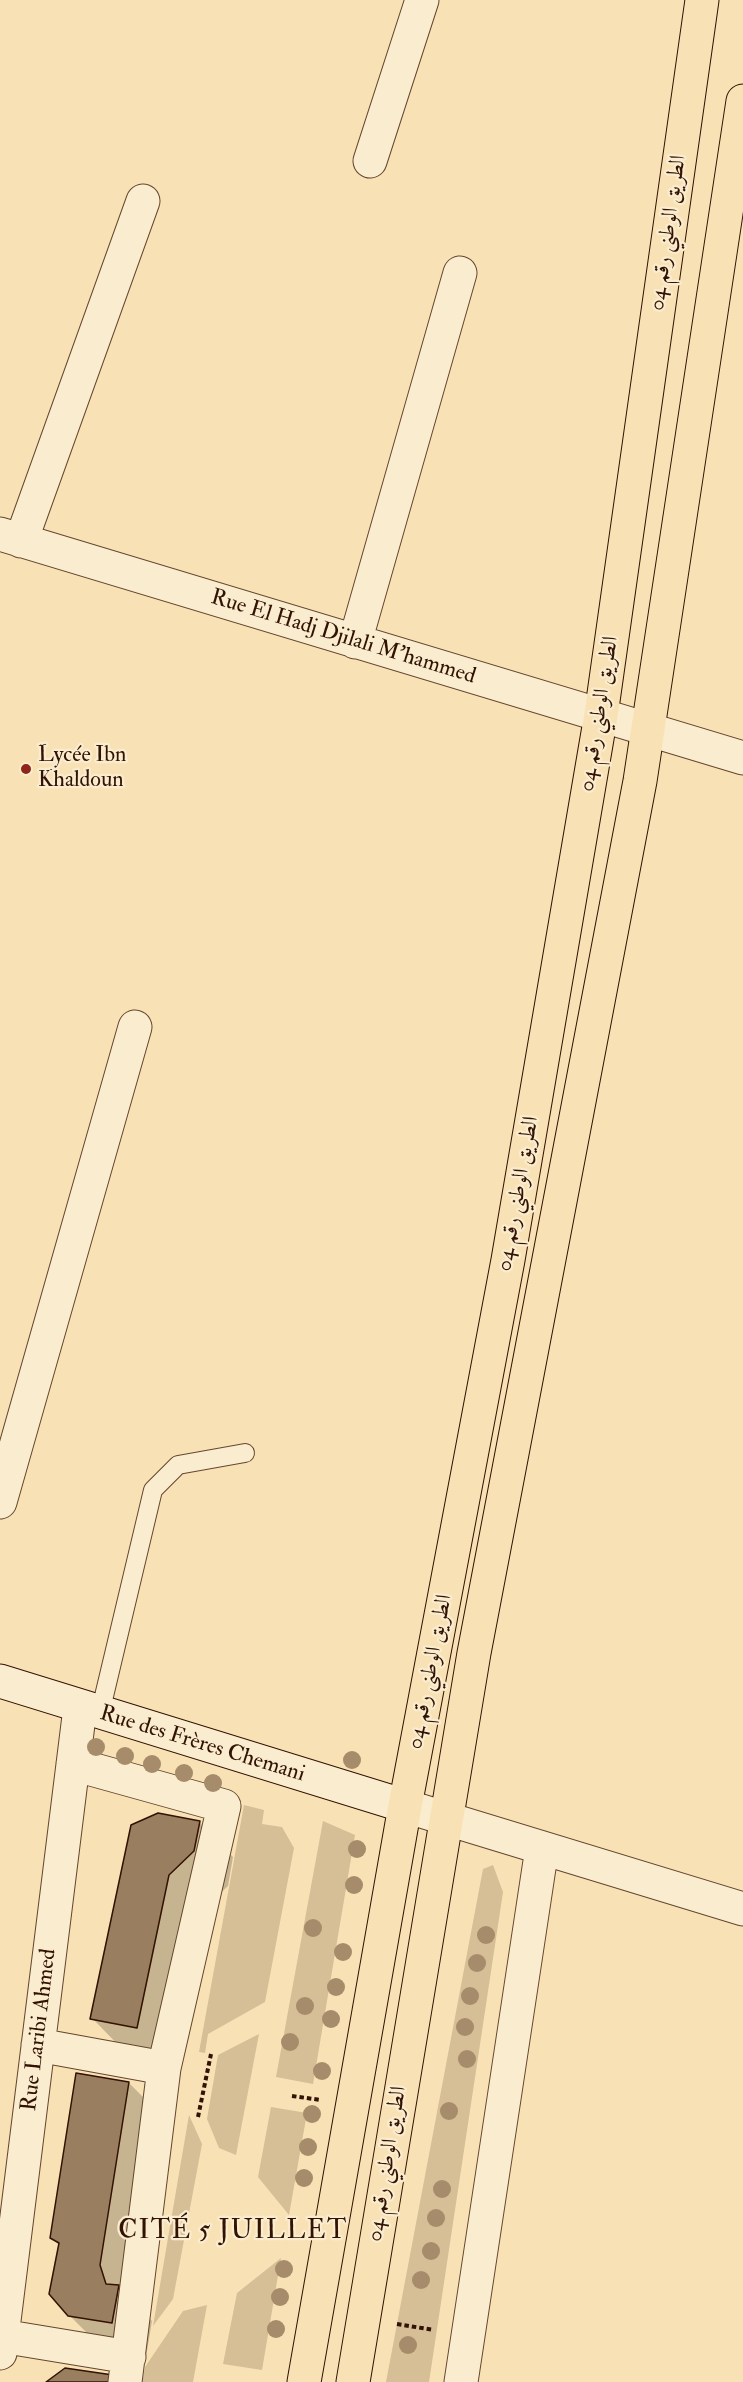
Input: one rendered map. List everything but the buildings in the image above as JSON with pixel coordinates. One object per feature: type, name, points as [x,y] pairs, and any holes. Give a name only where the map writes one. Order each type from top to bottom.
[{"type":"highway","name":"الطريق الوطني رقم 04","points":[[304,2382],[405,1806],[508,1260],[601,715],[702,0]]},
{"type":"highway","name":"الطريق الوطني رقم 04","points":[[353,2382],[474,1653],[649,730],[743,101]]},
{"type":"street","points":[[370,161],[422,0]]},
{"type":"street","points":[[11,538],[143,201]]},
{"type":"street","points":[[355,642],[460,273]]},
{"type":"street","name":"Rue El Hadj Djilali M'hammed","points":[[11,538],[743,758]]},
{"type":"street","points":[[0,1502],[135,1027]]},
{"type":"street","name":"Rue des Frères Chemani","points":[[0,1681],[743,1909]]},
{"type":"street","name":"Rue Laribi Ahmed","points":[[1,2344],[73,1764],[90,1710]]},
{"type":"street","points":[[1,2344],[127,2369],[164,2068],[224,1806],[73,1764]]},
{"type":"street","points":[[461,2382],[542,1848]]},
{"type":"street","points":[[38,2045],[164,2068]]},
{"type":"lane","points":[[90,1710],[153,1490],[178,1465],[245,1453]]},
{"type":"path","points":[[198,2117],[211,2054]]},
{"type":"path","points":[[292,2096],[310,2098]]},
{"type":"path","points":[[389,2323],[435,2330]]},
{"type":"shaded area","points":[[244,1805],[264,1810],[262,1824],[282,1827],[294,1848],[265,2002],[208,2034],[205,2053],[199,2052]]},
{"type":"shaded area","points":[[323,1821],[355,1835],[313,2084],[276,2077]]},
{"type":"shaded area","points":[[493,1865],[503,1892],[429,2382],[386,2382],[483,1869]]},
{"type":"shaded area","points":[[259,2034],[236,2155],[219,2148],[207,2119],[218,2055]]},
{"type":"shaded area","points":[[271,2107],[307,2113],[289,2215],[258,2177]]},
{"type":"shaded area","points":[[189,2115],[202,2144],[173,2299],[153,2326]]},
{"type":"shaded area","points":[[281,2258],[262,2370],[223,2364],[237,2293]]},
{"type":"shaded area","points":[[207,2305],[193,2382],[142,2382],[145,2367],[183,2311]]},
{"type":"place","name":"Lycée Ibn Khaldoun","points":[[26,769]]},
{"type":"district","name":"CITÉ 5 JUILLET","points":[[233,2232]]}]
